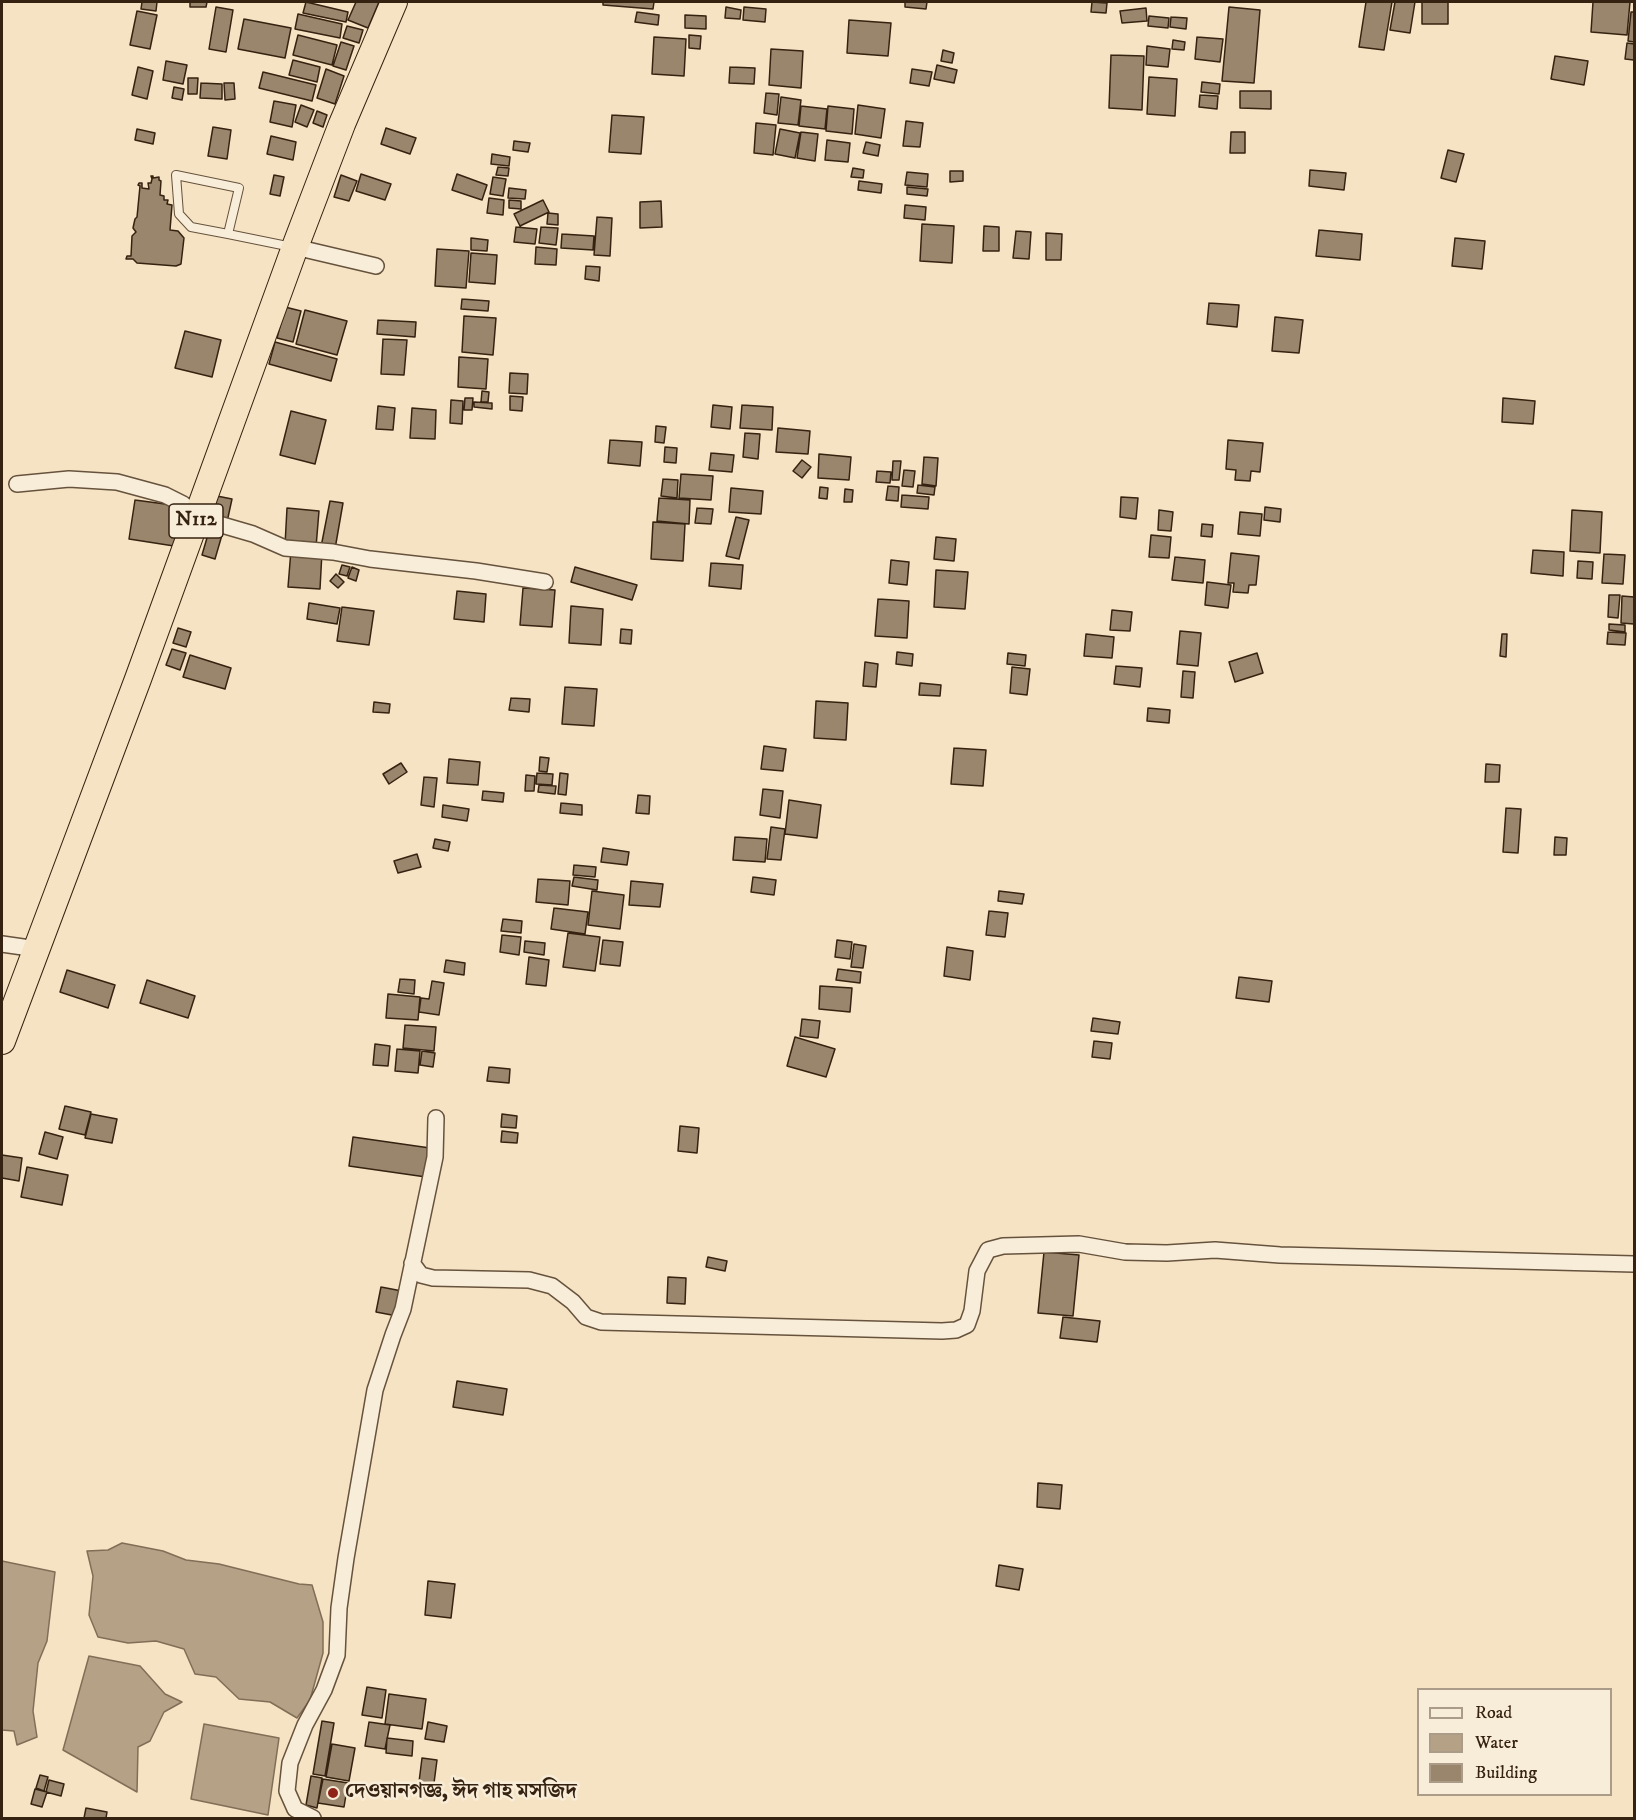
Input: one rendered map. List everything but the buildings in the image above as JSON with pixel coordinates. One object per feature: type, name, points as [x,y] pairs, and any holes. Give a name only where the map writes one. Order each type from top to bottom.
[{"type":"highway","name":"N112","points":[[2,1041],[198,518],[295,247],[342,124],[394,2]]},
{"type":"street","points":[[295,247],[376,266]]},
{"type":"street","points":[[17,484],[69,479],[117,482],[165,495],[183,504],[198,518],[253,534],[285,548],[333,552],[545,582]]},
{"type":"street","points":[[2,944],[37,949]]},
{"type":"street","points":[[313,1818],[295,1809],[287,1791],[290,1763],[305,1725],[324,1690],[337,1655],[339,1608],[346,1558],[375,1390],[403,1309],[435,1157],[436,1118]]},
{"type":"street","points":[[412,1263],[421,1275],[433,1278],[529,1280],[552,1286],[573,1302],[586,1317],[601,1322],[942,1331],[956,1330],[967,1325],[972,1311],[977,1271],[988,1250],[1003,1246],[1079,1244],[1125,1252],[1167,1253],[1215,1250],[1280,1255],[1635,1264]]},
{"type":"lane","points":[[228,234],[239,188],[176,175],[179,214],[191,227],[295,247]]},
{"type":"water","points":[[122,1543],[163,1551],[186,1560],[219,1564],[299,1584],[312,1585],[323,1622],[323,1653],[310,1700],[297,1718],[270,1702],[239,1699],[216,1677],[195,1674],[184,1649],[156,1641],[128,1643],[98,1637],[89,1615],[93,1576],[87,1551],[108,1550]]},
{"type":"water","points":[[2,1561],[55,1572],[47,1641],[38,1663],[33,1711],[37,1737],[17,1745],[14,1731],[2,1730]]},
{"type":"water","points":[[89,1656],[140,1666],[165,1694],[182,1702],[164,1712],[150,1741],[138,1747],[137,1792],[63,1750]]},
{"type":"water","points":[[204,1724],[279,1738],[268,1815],[191,1799]]},
{"type":"place","name":"দেওয়ানগজ্ঞ, ঈদ গাহ মসজিদ","points":[[333,1793]]}]
